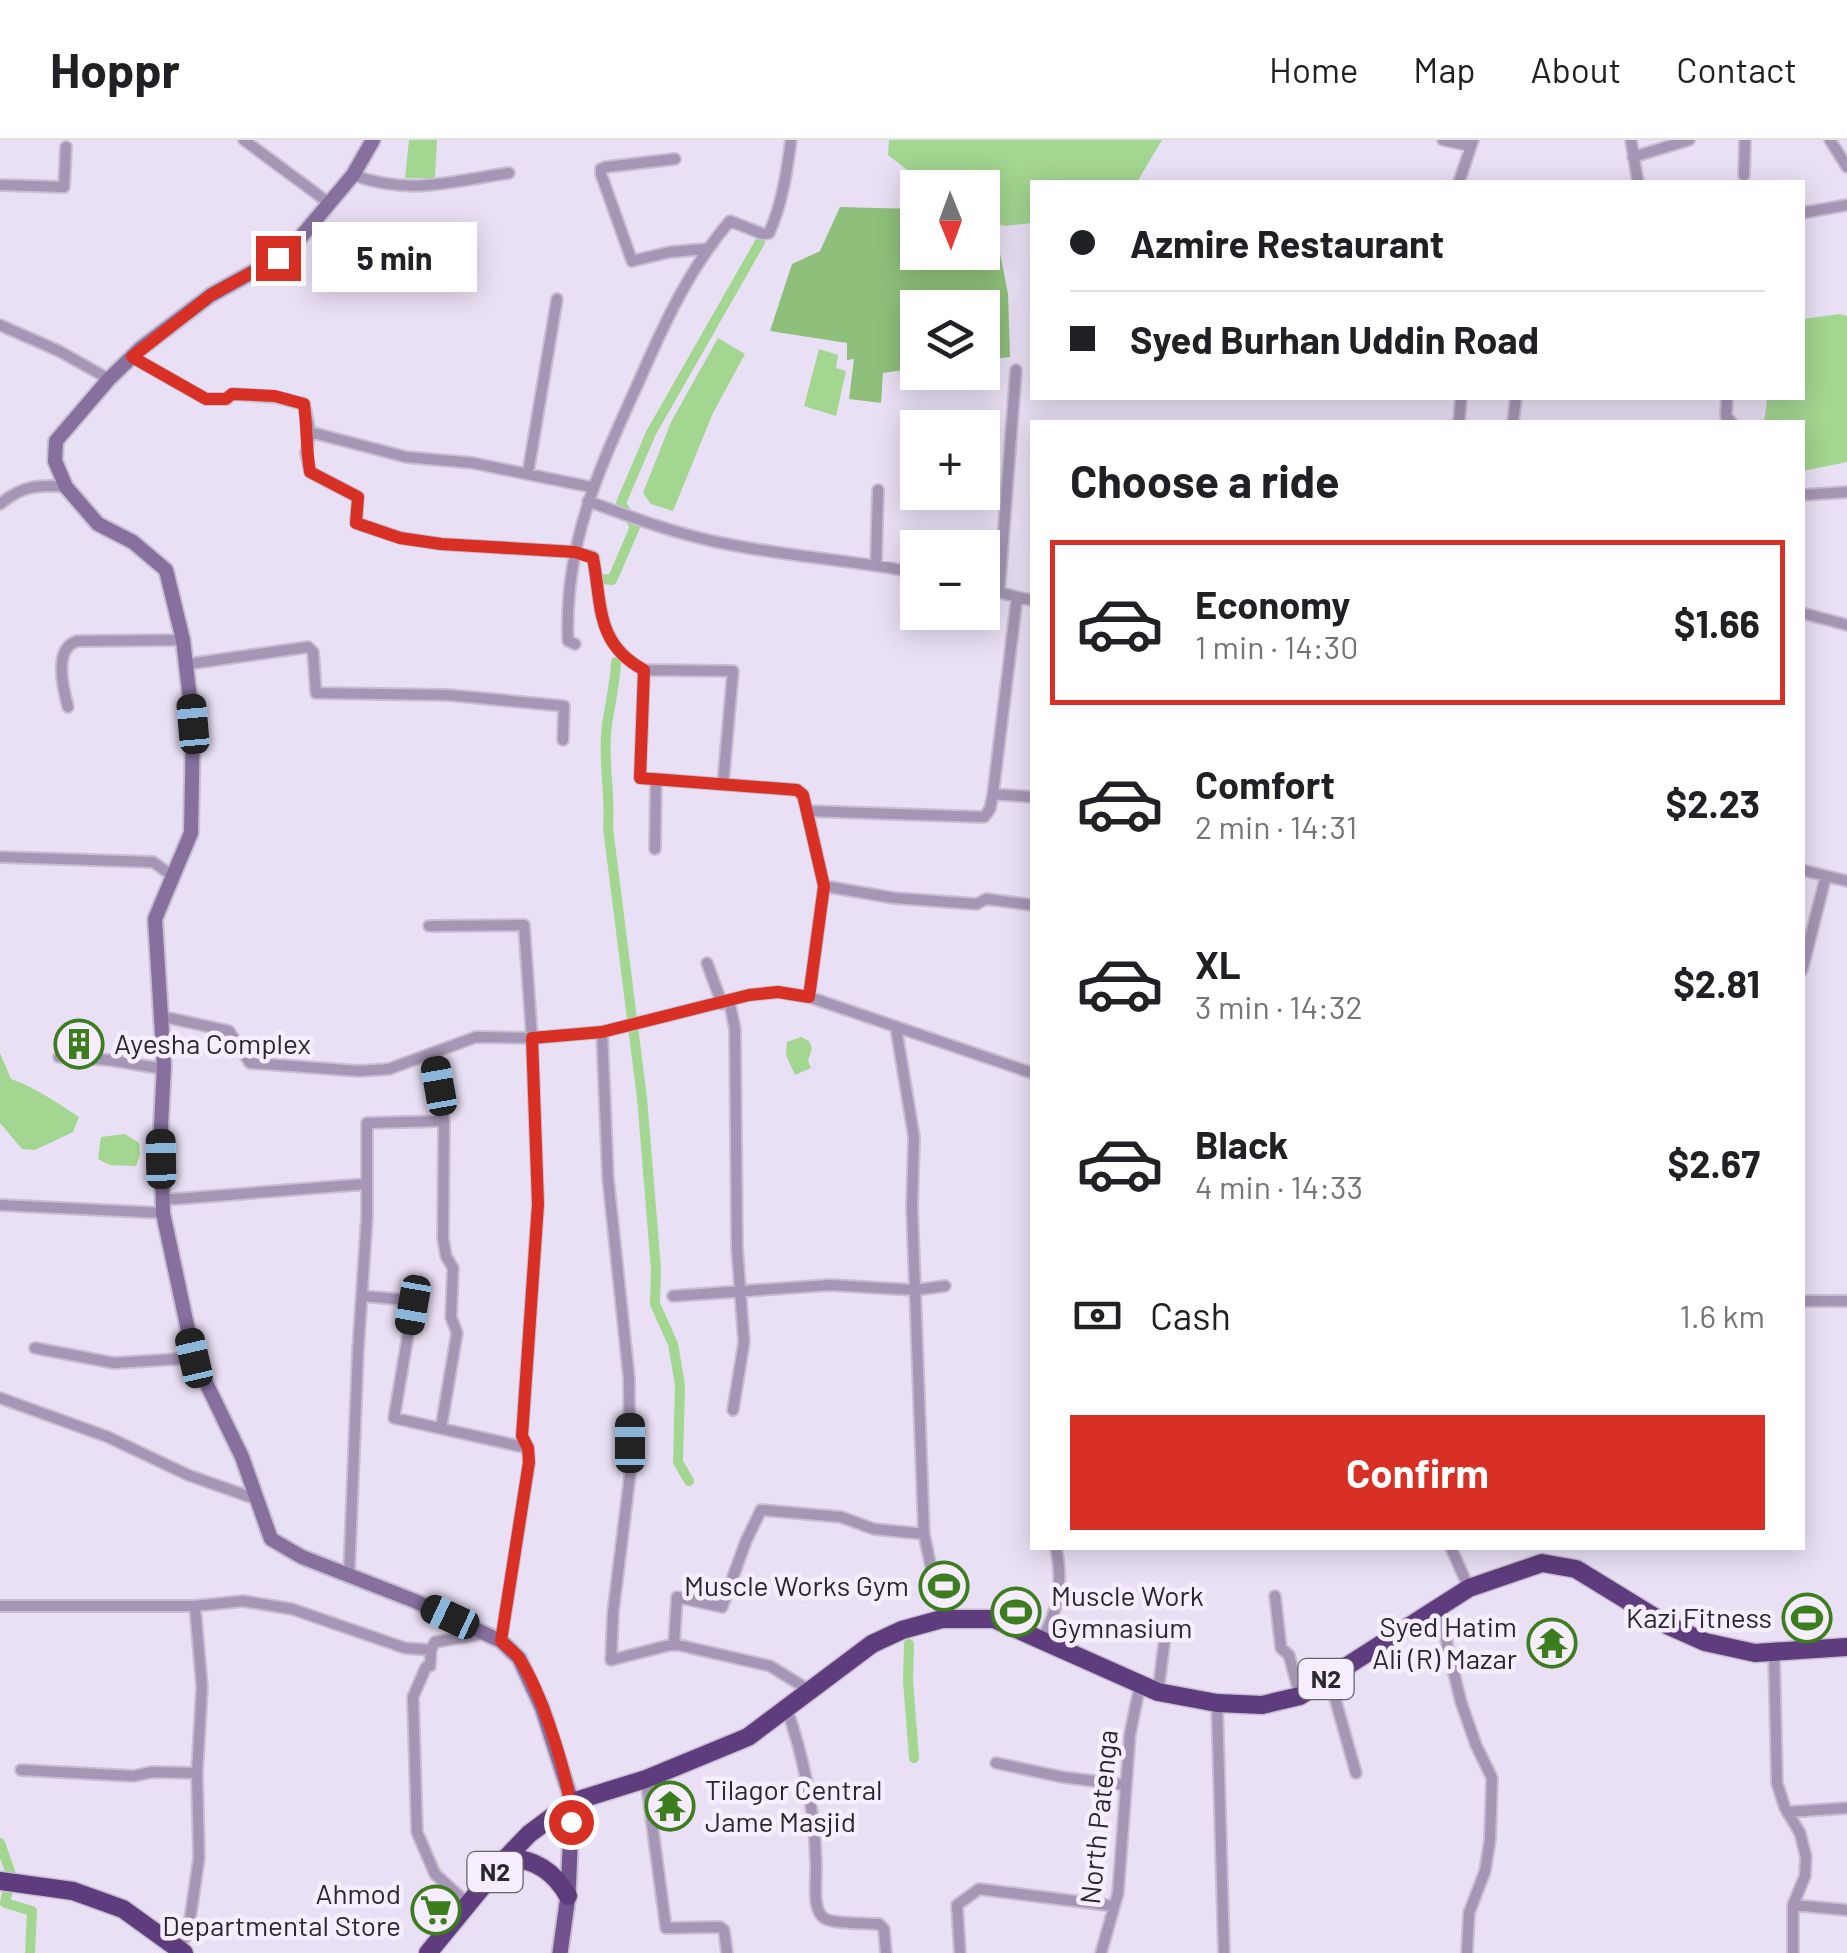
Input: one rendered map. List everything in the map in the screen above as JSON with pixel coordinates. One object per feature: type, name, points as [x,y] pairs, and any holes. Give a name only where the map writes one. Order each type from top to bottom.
[{"type":"highway","name":"N2","points":[[428,1953],[506,1858],[529,1834],[572,1802],[646,1779],[748,1737],[872,1644],[902,1630],[942,1620],[994,1619],[1149,1688],[1217,1702],[1262,1705],[1300,1696],[1441,1603],[1543,1555],[1576,1569],[1669,1626],[1705,1642],[1756,1653],[1847,1646]]},
{"type":"highway","points":[[506,1858],[526,1858],[548,1871],[568,1896]]},
{"type":"highway","points":[[0,1881],[74,1891],[123,1909],[181,1951]]},
{"type":"main road","points":[[560,1953],[568,1896],[572,1802]]},
{"type":"street","points":[[244,140],[330,203]]},
{"type":"street","points":[[373,140],[353,175],[278,258],[211,295],[109,380],[56,441],[55,460],[66,487],[98,524],[134,542],[166,570],[188,664],[193,724],[192,834],[156,919],[164,1068],[162,1207],[194,1358],[242,1456],[270,1539],[302,1557],[416,1601],[501,1641],[519,1658],[542,1708],[572,1802]]},
{"type":"street","points":[[575,644],[568,641],[566,607],[575,552],[594,503],[591,488],[656,342],[705,250],[730,221],[770,233],[781,208],[781,186],[792,140]]},
{"type":"street","points":[[1443,140],[1472,143],[1460,180]]},
{"type":"street","points":[[1630,140],[1638,180]]},
{"type":"street","points":[[1633,157],[1689,140]]},
{"type":"street","points":[[1744,140],[1744,175]]},
{"type":"street","points":[[1830,140],[1847,167]]},
{"type":"street","points":[[0,185],[64,186],[66,147]]},
{"type":"street","points":[[674,159],[606,167],[600,174],[632,261],[670,252],[705,250]]},
{"type":"street","points":[[353,175],[378,184],[422,187],[509,173]]},
{"type":"street","points":[[1805,212],[1847,205]]},
{"type":"street","points":[[528,473],[557,299]]},
{"type":"street","points":[[0,325],[59,351],[109,380]]},
{"type":"street","points":[[132,357],[206,399],[226,399],[232,394],[275,396],[304,404],[310,432],[306,452],[310,472],[358,497],[356,523],[400,538],[575,552],[593,558],[598,608],[617,650],[644,670],[733,671],[724,784]]},
{"type":"street","points":[[1000,579],[1016,370]]},
{"type":"street","points":[[310,432],[406,457],[473,463],[591,488]]},
{"type":"street","points":[[0,504],[15,491],[38,484],[66,487]]},
{"type":"street","points":[[876,564],[878,490]]},
{"type":"street","points":[[1805,494],[1847,492]]},
{"type":"street","points":[[594,503],[649,524],[724,544],[900,569]]},
{"type":"street","points":[[1000,592],[1030,600]]},
{"type":"street","points":[[807,812],[984,817],[993,794],[1017,597]]},
{"type":"street","points":[[1805,613],[1847,625]]},
{"type":"street","points":[[68,708],[62,686],[64,649],[68,644],[183,640]]},
{"type":"street","points":[[188,664],[308,648],[313,652],[316,692],[448,695],[564,706],[563,740]]},
{"type":"street","points":[[644,670],[640,778],[797,790],[803,795],[824,886],[809,997]]},
{"type":"street","points":[[655,849],[656,780]]},
{"type":"street","points":[[993,794],[1030,797]]},
{"type":"street","points":[[0,857],[152,862],[174,878]]},
{"type":"street","points":[[1805,871],[1847,882]]},
{"type":"street","points":[[1805,958],[1826,876]]},
{"type":"street","points":[[824,886],[894,898],[977,904],[986,899],[1030,905]]},
{"type":"street","points":[[429,926],[524,925],[538,1204],[522,1436],[529,1462],[501,1641]]},
{"type":"street","points":[[708,962],[735,1029],[744,1342],[733,1410]]},
{"type":"street","points":[[160,1016],[228,1031],[250,1062],[374,1070],[433,1054],[476,1036],[532,1038],[602,1032],[778,992],[809,997],[1030,1072]]},
{"type":"street","points":[[896,1028],[914,1137],[912,1207],[924,1534],[942,1620]]},
{"type":"street","points":[[602,1032],[608,1178],[629,1378],[630,1475],[610,1654],[615,1660],[674,1644],[770,1666],[808,1690]]},
{"type":"street","points":[[433,1054],[444,1121],[443,1238],[453,1268],[451,1318],[457,1334],[442,1428]]},
{"type":"street","points":[[60,1057],[164,1068]]},
{"type":"street","points":[[349,1576],[367,1184],[366,1123],[444,1121]]},
{"type":"street","points":[[0,1205],[162,1207],[367,1184]]},
{"type":"street","points":[[673,1296],[830,1285],[915,1290],[945,1286]]},
{"type":"street","points":[[362,1296],[412,1301],[394,1418],[528,1448]]},
{"type":"street","points":[[1805,1301],[1847,1301]]},
{"type":"street","points":[[35,1348],[114,1363],[194,1358]]},
{"type":"street","points":[[0,1398],[108,1437],[188,1476],[256,1499]]},
{"type":"street","points":[[674,1644],[677,1597],[722,1607],[761,1510],[841,1516],[874,1529],[924,1534]]},
{"type":"street","points":[[1042,1639],[1054,1618],[1060,1586],[1056,1550]]},
{"type":"street","points":[[1452,1550],[1469,1588]]},
{"type":"street","points":[[1276,1596],[1282,1648],[1289,1655],[1300,1696]]},
{"type":"street","points":[[0,1606],[194,1606],[243,1600],[292,1610],[405,1648],[431,1650]]},
{"type":"street","points":[[1441,1603],[1446,1645],[1461,1702],[1492,1778],[1490,1840],[1485,1871],[1468,1913],[1467,1953]]},
{"type":"street","points":[[181,1951],[188,1933],[199,1858],[197,1773],[202,1686],[194,1606]]},
{"type":"street","points":[[468,1904],[434,1874],[417,1832],[414,1697],[426,1667],[430,1666],[434,1642],[484,1634]]},
{"type":"street","name":"North Patenga","points":[[1101,1953],[1114,1906],[1125,1784],[1165,1637]]},
{"type":"street","points":[[1774,1652],[1777,1783],[1806,1856],[1806,1876],[1793,1905],[1793,1953]]},
{"type":"street","points":[[1329,1678],[1356,1773]]},
{"type":"street","points":[[1217,1702],[1224,1953]]},
{"type":"street","points":[[787,1709],[805,1763],[816,1858],[817,1909],[824,1918],[832,1920],[879,1924],[884,1929],[886,1953]]},
{"type":"street","points":[[996,1763],[1062,1777],[1125,1784]]},
{"type":"street","points":[[21,1770],[134,1776],[152,1772],[197,1773]]},
{"type":"street","points":[[646,1779],[666,1928],[720,1927],[724,1930],[727,1953]]},
{"type":"street","points":[[1788,1812],[1847,1808]]},
{"type":"street","points":[[960,1953],[957,1905],[979,1888],[1114,1906]]},
{"type":"street","points":[[1793,1905],[1847,1910]]},
{"type":"shaded area","points":[[409,140],[437,140],[435,178],[405,178]]},
{"type":"shaded area","points":[[889,140],[1162,140],[1138,180],[1030,180],[1030,223],[1000,225],[1000,170],[907,170],[888,155]]},
{"type":"shaded area","points":[[840,207],[900,209],[900,270],[1000,270],[1000,253],[1008,294],[1010,357],[1000,358],[1000,290],[900,290],[900,370],[883,373],[881,403],[849,399],[854,359],[847,360],[847,343],[770,331],[792,264],[820,251]]},
{"type":"shaded area","points":[[1847,316],[1847,462],[1805,471],[1805,420],[1764,420],[1766,400],[1805,400],[1805,319]]},
{"type":"shaded area","points":[[718,338],[745,354],[713,413],[673,511],[651,504],[643,493],[671,422]]},
{"type":"shaded area","points":[[819,349],[838,355],[836,368],[846,371],[836,416],[804,406]]},
{"type":"shaded area","points":[[801,1037],[812,1048],[808,1061],[811,1068],[795,1075],[786,1055],[787,1042]]},
{"type":"shaded area","points":[[0,1053],[11,1079],[79,1117],[73,1132],[35,1150],[22,1149],[0,1123]]},
{"type":"shaded area","points":[[125,1134],[139,1143],[136,1166],[110,1165],[98,1159],[101,1137]]},
{"type":"waterway","points":[[602,579],[612,580],[635,527],[621,503],[651,433],[760,242]]},
{"type":"waterway","points":[[616,662],[606,738],[608,828],[642,1098],[656,1269],[655,1304],[673,1344],[680,1385],[678,1462],[689,1481]]},
{"type":"waterway","points":[[909,1644],[914,1758]]},
{"type":"waterway","points":[[0,1843],[11,1874]]},
{"type":"waterway","points":[[8,1888],[5,1903],[32,1911],[30,1953]]},
{"type":"place","name":"Ayesha Complex","points":[[79,1044]]},
{"type":"place","name":"Muscle Works Gym","points":[[944,1586]]},
{"type":"place","name":"Muscle Work Gymnasium","points":[[1016,1612]]},
{"type":"place","name":"Kazi Fitness","points":[[1807,1618]]},
{"type":"place","name":"Syed Hatim Ali (R) Mazar","points":[[1552,1643]]},
{"type":"place","name":"Tilagor Central Jame Masjid","points":[[670,1806]]},
{"type":"place","name":"Ahmod Departmental Store","points":[[436,1910]]},
{"type":"route","points":[[278,258],[211,295],[132,357],[206,399],[226,399],[232,394],[275,396],[304,404],[310,432],[306,452],[310,472],[358,497],[356,523],[400,538],[575,552],[593,558],[598,608],[617,650],[644,670],[640,778],[797,790],[803,795],[824,886],[809,997],[778,992],[749,995],[602,1032],[532,1038],[538,1204],[522,1436],[529,1462],[501,1641],[519,1658],[554,1738],[572,1802],[571,1822]]}]
